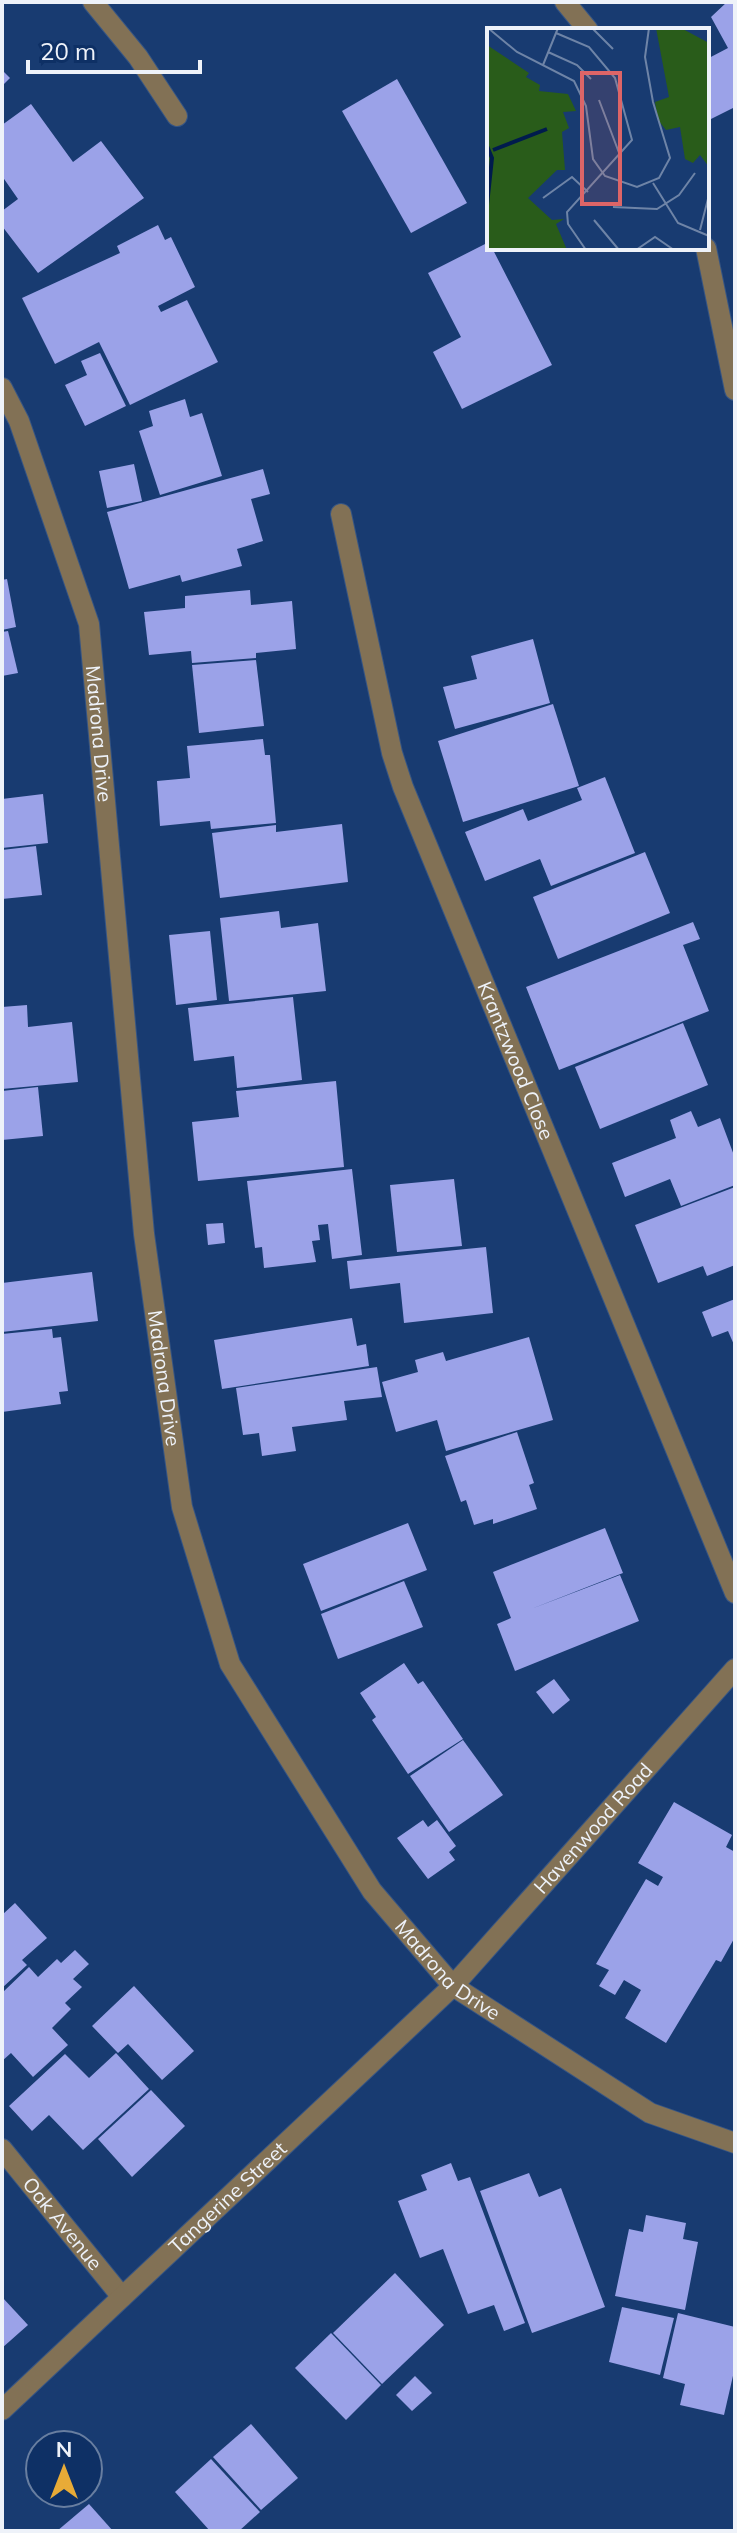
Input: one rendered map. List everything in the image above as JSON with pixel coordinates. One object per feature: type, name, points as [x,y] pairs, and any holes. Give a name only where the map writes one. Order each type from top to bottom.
[{"type":"street","points":[[93,2],[138,57],[177,116]]},
{"type":"street","points":[[565,2],[586,28]]},
{"type":"street","points":[[706,250],[735,390]]},
{"type":"street","name":"Madrona Drive","points":[[2,388],[19,421],[89,624],[144,1234],[182,1507],[230,1664],[372,1891],[453,1986],[650,2113],[735,2143]]},
{"type":"street","name":"Krantzwood Close","points":[[341,514],[392,753],[403,787],[735,1593]]},
{"type":"street","name":"Havenwood Road","points":[[453,1986],[735,1669]]},
{"type":"street","name":"Tangerine Street","points":[[2,2410],[453,1986]]},
{"type":"street","name":"Oak Avenue","points":[[2,2149],[122,2297]]},
{"type":"building","points":[[727,2],[735,2],[735,107],[709,120],[709,58],[728,48],[711,17]]},
{"type":"building","points":[[2,70],[10,78],[2,86]]},
{"type":"building","points":[[397,79],[467,203],[411,233],[342,111]]},
{"type":"building","points":[[31,104],[73,162],[101,141],[144,198],[38,273],[2,226],[2,211],[18,199],[2,176],[2,125]]},
{"type":"building","points":[[158,225],[165,240],[171,237],[195,287],[158,306],[161,312],[187,300],[218,362],[130,405],[99,342],[55,364],[22,298],[120,253],[117,246]]},
{"type":"building","points":[[487,243],[487,250],[493,250],[552,365],[462,409],[433,352],[461,337],[428,273]]},
{"type":"building","points":[[100,353],[126,406],[85,426],[65,385],[87,375],[81,361]]},
{"type":"building","points":[[185,399],[190,417],[202,413],[222,476],[160,495],[139,431],[153,426],[149,411]]},
{"type":"building","points":[[134,464],[142,501],[107,508],[99,471]]},
{"type":"building","points":[[263,469],[270,494],[251,499],[263,541],[237,549],[242,566],[182,582],[180,575],[129,589],[107,512]]},
{"type":"building","points":[[7,579],[16,627],[2,630],[2,580]]},
{"type":"building","points":[[250,590],[251,605],[292,601],[296,649],[256,653],[256,658],[192,663],[191,651],[149,655],[144,612],[185,608],[185,596]]},
{"type":"building","points":[[8,631],[18,673],[2,676],[2,632]]},
{"type":"building","points":[[533,639],[550,703],[455,729],[443,687],[477,679],[471,656]]},
{"type":"building","points":[[256,660],[264,726],[199,733],[192,665]]},
{"type":"building","points":[[553,704],[579,786],[463,822],[438,741]]},
{"type":"building","points":[[263,739],[265,755],[270,755],[276,823],[211,829],[210,821],[160,826],[157,781],[190,778],[187,746]]},
{"type":"building","points":[[605,777],[635,853],[551,886],[540,859],[485,881],[465,832],[523,809],[528,821],[582,800],[577,788]]},
{"type":"building","points":[[43,794],[48,843],[2,848],[2,799]]},
{"type":"building","points":[[342,824],[348,882],[220,898],[212,833],[276,825],[276,832]]},
{"type":"building","points":[[36,846],[42,895],[2,899],[2,850]]},
{"type":"building","points":[[645,852],[670,913],[558,959],[533,897]]},
{"type":"building","points":[[279,911],[281,928],[318,923],[326,991],[229,1001],[220,918]]},
{"type":"building","points":[[693,922],[700,939],[683,945],[709,1011],[559,1070],[526,987]]},
{"type":"building","points":[[210,931],[217,1000],[176,1005],[169,935]]},
{"type":"building","points":[[293,997],[302,1080],[237,1088],[234,1056],[194,1061],[188,1008]]},
{"type":"building","points":[[27,1005],[28,1027],[72,1022],[78,1082],[2,1089],[2,1007]]},
{"type":"building","points":[[683,1023],[708,1085],[600,1129],[575,1067]]},
{"type":"building","points":[[336,1081],[344,1167],[198,1181],[192,1122],[239,1117],[236,1091]]},
{"type":"building","points":[[38,1087],[43,1136],[2,1140],[2,1091]]},
{"type":"building","points":[[691,1111],[698,1127],[720,1118],[735,1158],[735,1185],[681,1206],[670,1179],[625,1197],[612,1163],[676,1138],[670,1120]]},
{"type":"building","points":[[352,1169],[362,1255],[332,1259],[328,1224],[318,1225],[320,1240],[312,1241],[316,1262],[264,1268],[262,1247],[255,1248],[247,1181]]},
{"type":"building","points":[[454,1179],[462,1246],[397,1252],[390,1185]]},
{"type":"building","points":[[735,1187],[735,1265],[707,1276],[703,1266],[658,1283],[635,1225]]},
{"type":"building","points":[[223,1223],[225,1243],[208,1245],[206,1224]]},
{"type":"building","points":[[486,1247],[493,1313],[404,1323],[400,1283],[350,1289],[347,1261]]},
{"type":"building","points":[[92,1272],[98,1321],[2,1332],[2,1283]]},
{"type":"building","points":[[735,1299],[735,1347],[728,1331],[712,1337],[702,1312]]},
{"type":"building","points":[[352,1318],[357,1346],[366,1344],[369,1366],[222,1389],[214,1340]]},
{"type":"building","points":[[52,1329],[53,1338],[61,1337],[68,1391],[59,1392],[61,1404],[2,1412],[2,1334]]},
{"type":"building","points":[[529,1337],[553,1420],[446,1451],[437,1420],[396,1432],[382,1382],[418,1372],[415,1360],[443,1352],[446,1361]]},
{"type":"building","points":[[377,1367],[382,1397],[344,1401],[347,1420],[292,1427],[296,1451],[262,1456],[259,1433],[243,1435],[236,1388]]},
{"type":"building","points":[[517,1432],[534,1483],[529,1485],[537,1509],[493,1524],[493,1519],[474,1525],[466,1500],[461,1502],[445,1456]]},
{"type":"building","points":[[408,1523],[427,1570],[321,1611],[303,1564]]},
{"type":"building","points":[[605,1528],[623,1573],[531,1609],[620,1575],[639,1621],[515,1671],[497,1624],[511,1618],[493,1572]]},
{"type":"building","points":[[404,1581],[423,1627],[338,1659],[321,1614]]},
{"type":"building","points":[[404,1663],[418,1684],[423,1681],[463,1739],[408,1774],[372,1720],[376,1717],[360,1693]]},
{"type":"building","points":[[554,1679],[570,1700],[553,1714],[536,1692]]},
{"type":"building","points":[[463,1740],[503,1795],[449,1832],[410,1776]]},
{"type":"building","points":[[674,1802],[732,1835],[726,1847],[735,1852],[735,1937],[721,1962],[716,1960],[666,2043],[625,2018],[641,1990],[624,1980],[615,1995],[599,1986],[609,1970],[596,1964],[646,1879],[658,1886],[663,1877],[638,1863]]},
{"type":"building","points":[[423,1820],[428,1827],[437,1820],[456,1846],[449,1852],[455,1860],[428,1879],[397,1838]]},
{"type":"building","points":[[15,1903],[47,1938],[22,1960],[27,1965],[2,1988],[2,1915]]},
{"type":"building","points":[[75,1950],[89,1964],[73,1979],[82,1987],[65,2003],[71,2009],[52,2028],[68,2045],[33,2077],[11,2053],[2,2061],[2,1993],[29,1967],[38,1977],[57,1959],[61,1963]]},
{"type":"building","points":[[134,1986],[194,2051],[162,2080],[128,2044],[118,2053],[92,2026]]},
{"type":"building","points":[[116,2053],[149,2089],[83,2150],[49,2115],[32,2131],[9,2106],[65,2054],[89,2078]]},
{"type":"building","points":[[151,2090],[185,2126],[132,2177],[98,2139]]},
{"type":"building","points":[[451,2163],[458,2181],[470,2177],[525,2323],[504,2331],[494,2305],[468,2314],[443,2249],[420,2258],[398,2201],[427,2190],[421,2175]]},
{"type":"building","points":[[529,2173],[539,2197],[561,2188],[605,2307],[532,2333],[480,2191]]},
{"type":"building","points":[[646,2215],[686,2223],[683,2239],[698,2242],[685,2310],[615,2296],[629,2229],[643,2232]]},
{"type":"building","points":[[395,2273],[444,2325],[382,2384],[333,2333]]},
{"type":"building","points":[[2,2297],[28,2325],[2,2348]]},
{"type":"building","points":[[622,2307],[674,2318],[660,2375],[609,2362]]},
{"type":"building","points":[[678,2313],[735,2327],[735,2367],[724,2415],[680,2405],[685,2384],[663,2378]]},
{"type":"building","points":[[331,2333],[381,2385],[346,2420],[295,2368]]},
{"type":"building","points":[[415,2376],[432,2393],[412,2411],[396,2395]]},
{"type":"building","points":[[251,2424],[298,2478],[261,2510],[213,2457]]},
{"type":"building","points":[[211,2459],[260,2512],[239,2531],[210,2531],[175,2492]]},
{"type":"building","points":[[83,2509],[93,2509],[113,2531],[57,2531]]}]
